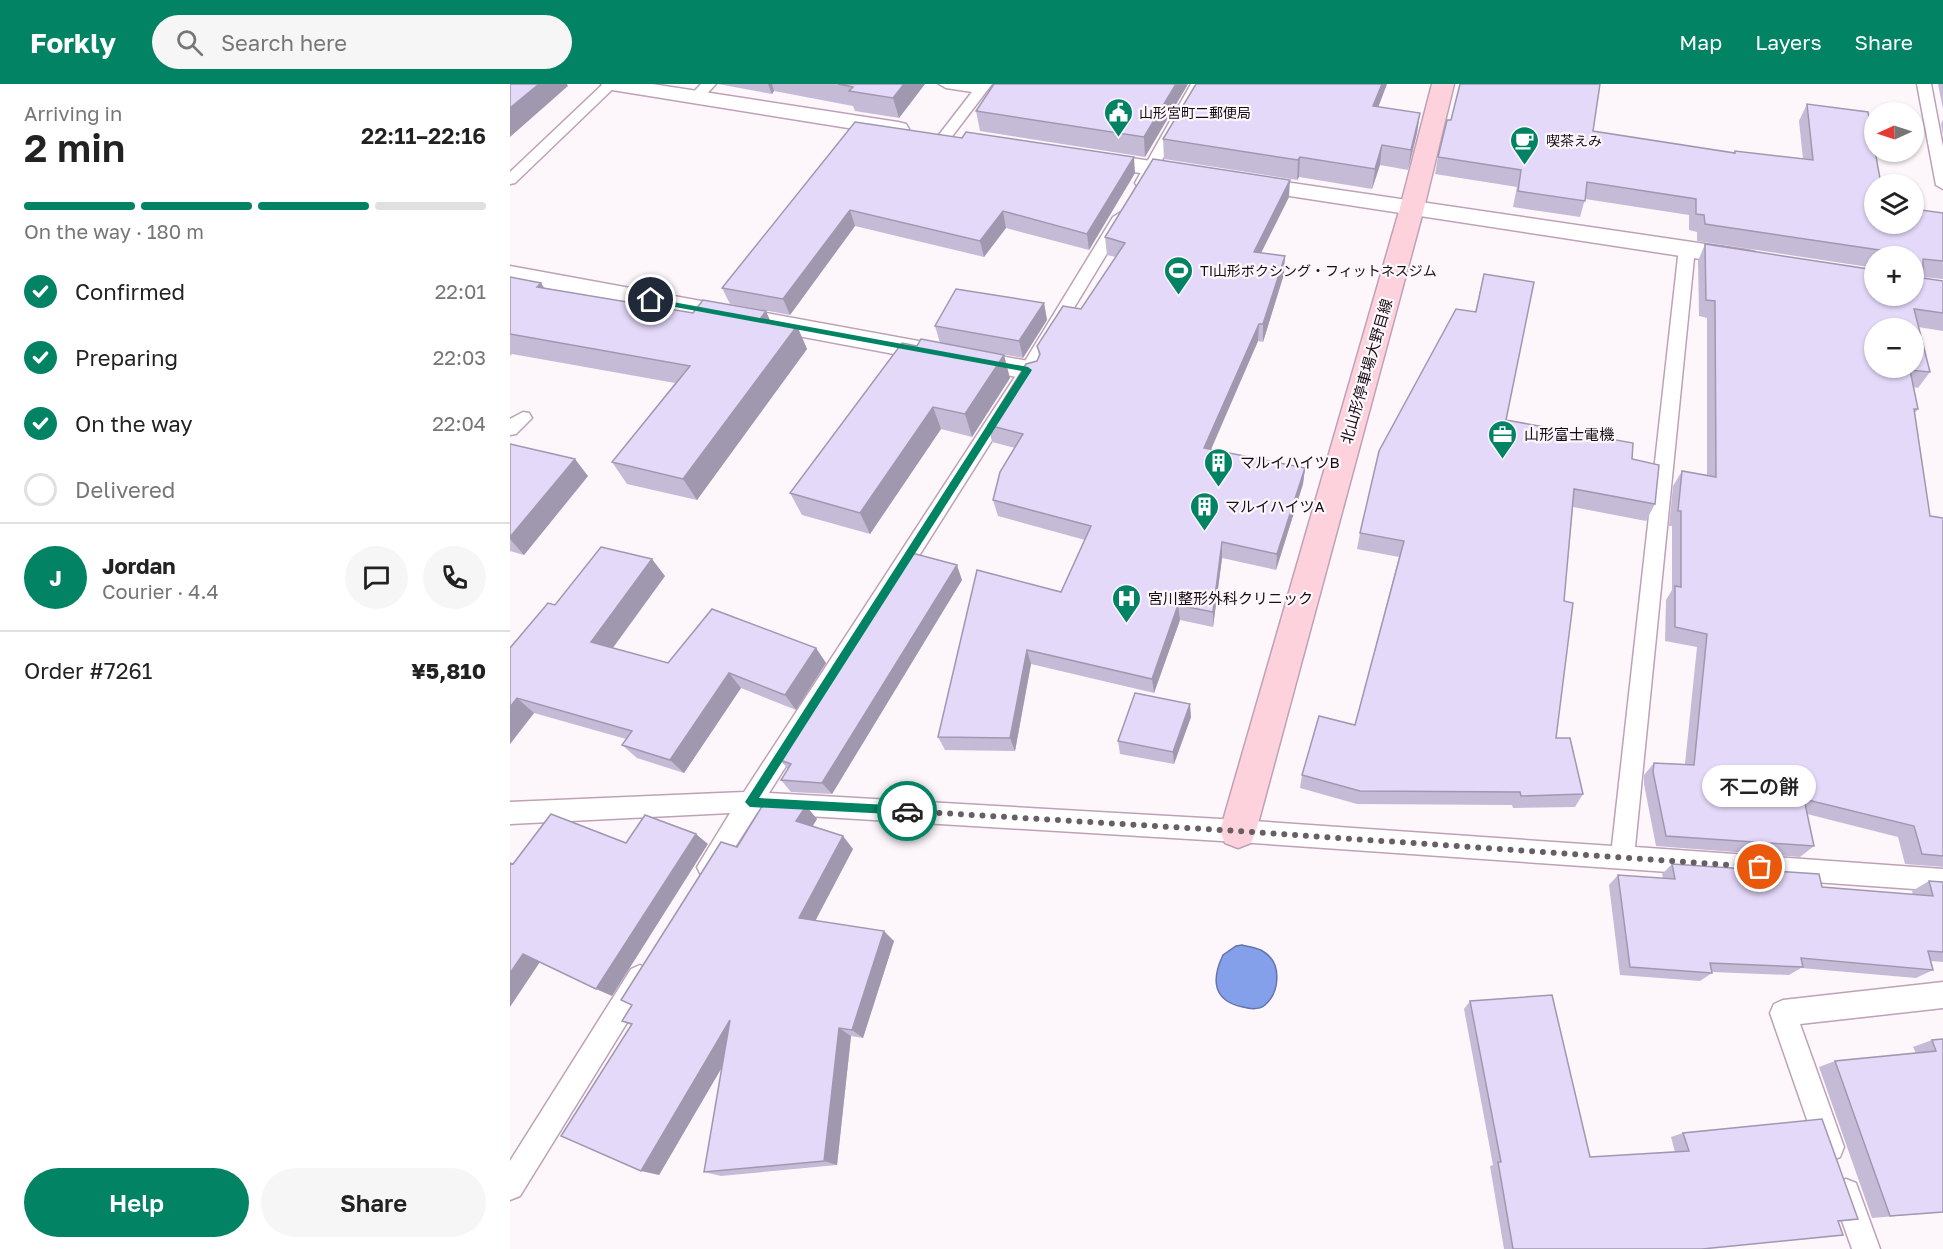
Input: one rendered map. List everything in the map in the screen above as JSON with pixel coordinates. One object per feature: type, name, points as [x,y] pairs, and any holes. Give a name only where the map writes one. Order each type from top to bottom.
[{"type":"main road","name":"北山形停車場大野目線","points":[[1238,831],[1412,208],[1443,84]]},
{"type":"street","points":[[611,84],[702,91],[968,140]]},
{"type":"street","points":[[1070,156],[1769,261]]},
{"type":"street","points":[[510,274],[1028,370]]},
{"type":"lane","points":[[510,180],[611,84]]},
{"type":"lane","points":[[946,84],[983,87]]},
{"type":"lane","points":[[699,883],[1028,370],[1198,84]]},
{"type":"lane","points":[[1924,84],[1943,186]]},
{"type":"lane","points":[[945,136],[983,87]]},
{"type":"lane","points":[[1622,858],[1687,248]]},
{"type":"lane","points":[[510,813],[750,802],[1238,831],[1943,880]]},
{"type":"lane","points":[[510,1186],[655,954]]},
{"type":"lane","points":[[1866,1249],[1783,1012],[1943,995]]},
{"type":"water","points":[[1242,945],[1264,952],[1274,963],[1276,970],[1274,993],[1260,1008],[1254,1009],[1233,1004],[1220,995],[1217,988],[1217,973],[1223,955],[1236,946]]},
{"type":"building","points":[[510,84],[539,84],[510,108]]},
{"type":"building","points":[[838,84],[904,84],[893,98],[849,91],[853,87]]},
{"type":"building","points":[[994,84],[1176,84],[1144,137],[976,111]]},
{"type":"building","points":[[1196,84],[1382,84],[1373,106],[1420,113],[1411,150],[1382,145],[1375,169],[1300,157],[1298,160],[1163,139]]},
{"type":"building","points":[[1460,84],[1600,84],[1593,131],[1735,153],[1735,151],[1813,160],[1807,104],[1864,111],[1864,162],[1877,162],[1879,174],[1864,174],[1864,234],[1924,234],[1924,210],[1943,213],[1943,261],[1924,259],[1924,246],[1864,248],[1705,224],[1704,215],[1696,214],[1696,199],[1587,182],[1585,201],[1518,191],[1521,170],[1438,157],[1447,120],[1451,120]]},
{"type":"building","points":[[855,122],[962,138],[966,132],[1134,157],[1087,234],[1003,211],[980,241],[850,210],[783,299],[722,288]]},
{"type":"building","points":[[1153,159],[1290,180],[1254,252],[1285,256],[1263,324],[1259,324],[1204,448],[1305,468],[1277,554],[1222,542],[1213,612],[1178,605],[1152,679],[1027,650],[1010,738],[938,737],[977,570],[1061,592],[1091,526],[993,500],[1000,472],[1023,434],[988,425],[1026,364],[1037,361],[1040,354],[1037,346],[1063,306],[1081,309],[1125,243],[1105,237]]},
{"type":"building","points":[[1705,244],[1864,268],[1864,306],[1924,306],[1924,278],[1943,281],[1943,313],[1914,309],[1916,318],[1864,318],[1864,378],[1912,378],[1918,409],[1914,409],[1930,516],[1943,518],[1943,856],[1922,854],[1914,826],[1804,799],[1814,846],[1666,836],[1653,772],[1654,763],[1694,765],[1707,634],[1675,627],[1675,586],[1681,587],[1681,511],[1678,511],[1682,471],[1716,477],[1715,301],[1706,300]]},
{"type":"building","points":[[1484,274],[1534,282],[1506,420],[1633,443],[1632,459],[1659,465],[1655,504],[1574,489],[1564,601],[1573,603],[1556,738],[1570,738],[1583,794],[1521,796],[1520,792],[1360,791],[1302,775],[1319,716],[1355,725],[1404,541],[1360,533],[1379,451],[1456,309],[1476,312]]},
{"type":"building","points":[[510,277],[541,283],[537,287],[693,313],[703,300],[766,311],[760,319],[797,326],[683,479],[612,462],[690,366],[510,334]]},
{"type":"building","points":[[956,289],[1044,303],[1019,341],[935,326]]},
{"type":"building","points":[[921,339],[1004,355],[965,414],[933,407],[860,513],[790,493],[902,343],[917,346]]},
{"type":"building","points":[[1924,348],[1930,372],[1924,371]]},
{"type":"building","points":[[510,444],[575,459],[510,537]]},
{"type":"building","points":[[601,547],[652,559],[591,642],[668,663],[712,609],[816,648],[785,695],[729,673],[670,760],[622,745],[632,731],[517,698],[510,707],[510,648],[548,603],[555,605]]},
{"type":"building","points":[[912,553],[957,565],[822,783],[781,780],[791,764],[780,760],[814,708],[809,706],[840,658],[843,659]]},
{"type":"building","points":[[1135,693],[1190,704],[1173,752],[1118,741]]},
{"type":"building","points":[[764,803],[806,806],[796,821],[843,836],[799,918],[884,931],[852,1030],[839,1028],[824,1161],[704,1172],[730,1020],[641,1171],[561,1136],[632,1024],[622,1021],[632,1005],[621,1000],[721,842],[737,847]]},
{"type":"building","points":[[551,814],[626,843],[645,815],[696,834],[596,989],[523,954],[510,973],[510,863],[513,864]]},
{"type":"building","points":[[1672,864],[1819,874],[1822,887],[1933,896],[1929,881],[1943,882],[1943,952],[1928,951],[1933,970],[1801,958],[1803,967],[1710,963],[1712,973],[1630,967],[1618,875],[1675,879]]},
{"type":"building","points":[[1552,995],[1590,1157],[1689,1151],[1683,1133],[1822,1119],[1858,1219],[1838,1221],[1843,1235],[1702,1249],[1513,1249],[1498,1162],[1501,1162],[1470,1001]]},
{"type":"building","points":[[1943,1039],[1943,1212],[1890,1216],[1835,1061],[1936,1051],[1932,1040]]},
{"type":"way so far","points":[[907,811],[1760,867]]},
{"type":"place","name":"山形宮町二郵便局","points":[[1118,138]]},
{"type":"place","name":"喫茶えみ","points":[[1525,166]]},
{"type":"place","name":"TI山形ボクシング・フィットネスジム","points":[[1179,296]]},
{"type":"place","name":"山形富士電機","points":[[1503,460]]},
{"type":"place","name":"マルイハイツB","points":[[1219,488]]},
{"type":"place","name":"マルイハイツA","points":[[1204,532]]},
{"type":"place","name":"宮川整形外科クリニック","points":[[1127,624]]},
{"type":"place","name":"不二の餅","points":[[1760,867]]},
{"type":"route","points":[[651,300],[1028,370],[750,802],[907,811]]}]
